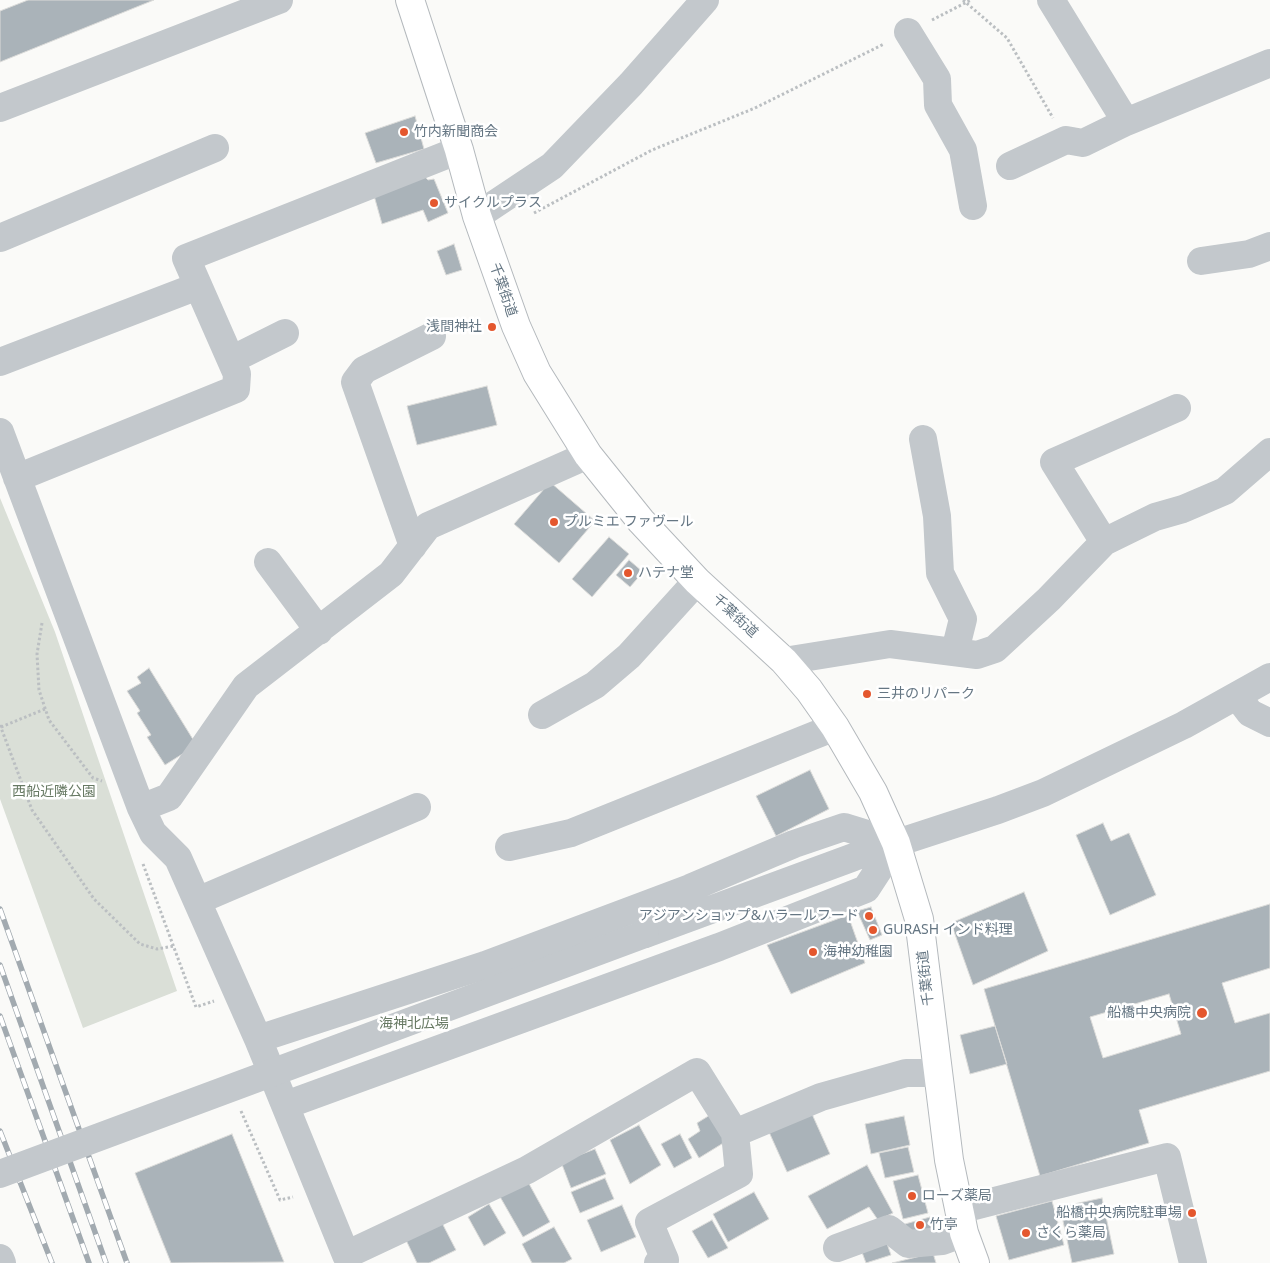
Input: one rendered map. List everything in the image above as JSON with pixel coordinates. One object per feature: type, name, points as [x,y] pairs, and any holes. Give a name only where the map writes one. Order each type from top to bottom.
[{"type":"highway","name":"千葉街道","points":[[410,0],[459,150],[478,216],[516,326],[537,373],[588,455],[641,521],[696,581],[784,661],[809,690],[835,727],[873,792],[896,843],[918,919],[936,1073],[949,1160],[961,1221],[974,1263]]},
{"type":"street","points":[[0,108],[279,0]]},
{"type":"street","points":[[478,216],[552,166],[631,84],[704,0]]},
{"type":"street","points":[[1051,0],[1126,122]]},
{"type":"street","points":[[908,32],[937,79],[938,105],[963,150],[973,206]]},
{"type":"street","points":[[1010,166],[1066,140],[1083,144],[1126,122],[1270,63]]},
{"type":"street","points":[[0,238],[215,148]]},
{"type":"street","points":[[17,478],[236,388],[237,374],[186,258],[459,150]]},
{"type":"street","points":[[1200,261],[1249,254],[1270,246]]},
{"type":"street","points":[[0,362],[198,286]]},
{"type":"street","points":[[231,360],[285,333]]},
{"type":"street","points":[[413,546],[355,382],[364,370],[432,336]]},
{"type":"street","points":[[1104,542],[1054,462],[1176,408]]},
{"type":"street","points":[[0,432],[141,808],[153,833],[178,858],[258,1039],[346,1254],[527,1170],[697,1072],[735,1133],[739,1174],[648,1222],[665,1260],[658,1263]]},
{"type":"street","points":[[923,439],[937,516],[940,573],[963,619],[954,651]]},
{"type":"street","points":[[784,661],[890,644],[976,655],[995,649],[1049,599],[1104,542],[1155,516],[1183,509],[1225,491],[1270,452]]},
{"type":"street","points":[[141,808],[169,797],[246,686],[320,631],[391,574],[428,526],[588,455]]},
{"type":"street","points":[[268,562],[320,631]]},
{"type":"street","points":[[542,715],[595,685],[629,656],[696,581]]},
{"type":"street","points":[[0,1174],[645,934],[896,843],[1043,793],[1176,729],[1270,677]]},
{"type":"street","points":[[1237,696],[1250,713],[1270,723]]},
{"type":"street","points":[[509,847],[572,832],[835,727]]},
{"type":"street","points":[[197,901],[417,807]]},
{"type":"street","points":[[258,1039],[485,965],[690,888],[794,844],[844,827],[896,843]]},
{"type":"street","points":[[286,1105],[719,947],[866,888],[896,843]]},
{"type":"street","points":[[735,1133],[821,1097],[906,1073],[936,1073]]},
{"type":"street","points":[[838,1248],[889,1229],[908,1244],[942,1241],[961,1221],[1167,1157],[1193,1263]]},
{"type":"street","points":[[0,1258],[2,1263]]},
{"type":"path","points":[[531,214],[652,150],[754,108],[908,32],[964,2],[972,0]]},
{"type":"path","points":[[964,2],[1007,38],[1066,140]]},
{"type":"path","points":[[43,621],[37,654],[39,690],[49,720],[93,778],[107,782]]},
{"type":"path","points":[[45,709],[0,726],[32,810],[94,899],[140,944],[157,949],[174,946],[196,1007],[221,998]]},
{"type":"path","points":[[240,1108],[280,1200],[293,1197]]},
{"type":"green space","name":"西船近隣公園","points":[[0,498],[55,632],[177,991],[83,1028],[0,799]]},
{"type":"building","points":[[28,0],[154,0],[0,62],[0,11]]},
{"type":"building","points":[[415,116],[424,149],[376,163],[365,133]]},
{"type":"building","points":[[424,176],[428,180],[434,179],[448,213],[428,222],[423,210],[382,224],[373,192]]},
{"type":"building","points":[[454,244],[462,270],[446,275],[437,251]]},
{"type":"building","points":[[487,386],[497,425],[417,445],[407,406]]},
{"type":"building","name":"プルミエ ファヴール","points":[[550,482],[595,521],[559,563],[514,524]]},
{"type":"building","points":[[609,537],[629,554],[592,597],[572,579]]},
{"type":"building","points":[[629,560],[643,572],[630,587],[616,575]]},
{"type":"building","points":[[149,668],[194,741],[192,748],[165,765],[147,737],[151,735],[137,713],[140,711],[127,691],[141,683],[137,677]]},
{"type":"building","points":[[810,770],[829,809],[776,836],[756,796]]},
{"type":"building","points":[[1103,823],[1111,841],[1129,833],[1156,895],[1110,915],[1076,835]]},
{"type":"building","points":[[1024,892],[1048,951],[973,985],[951,923]]},
{"type":"building","points":[[1270,904],[1270,968],[1222,983],[1235,1023],[1270,1013],[1270,1071],[1139,1110],[1149,1143],[1040,1176],[984,989]],"holes":[[[1169,994],[1181,1034],[1103,1058],[1090,1017]]]},
{"type":"building","points":[[871,907],[882,935],[870,940],[857,911]]},
{"type":"building","points":[[848,915],[865,963],[791,994],[767,945]]},
{"type":"building","points":[[995,1026],[1007,1064],[970,1074],[960,1035]]},
{"type":"building","points":[[812,1114],[830,1154],[787,1172],[769,1132]]},
{"type":"building","points":[[710,1115],[725,1142],[699,1158],[688,1139],[700,1131],[697,1123]]},
{"type":"building","points":[[904,1116],[910,1145],[871,1154],[865,1124]]},
{"type":"building","points":[[639,1125],[661,1165],[630,1184],[610,1140]]},
{"type":"building","points":[[232,1134],[284,1262],[171,1263],[135,1173]]},
{"type":"building","points":[[680,1134],[692,1158],[674,1168],[661,1144]]},
{"type":"building","points":[[908,1147],[914,1172],[885,1178],[879,1153]]},
{"type":"building","points":[[595,1149],[606,1174],[571,1188],[561,1162]]},
{"type":"building","points":[[867,1165],[893,1213],[878,1220],[869,1207],[827,1229],[808,1196]]},
{"type":"building","points":[[918,1175],[928,1213],[903,1219],[893,1181]]},
{"type":"building","points":[[605,1178],[614,1199],[580,1213],[571,1192]]},
{"type":"building","points":[[527,1180],[550,1222],[523,1237],[499,1195]]},
{"type":"building","points":[[754,1192],[769,1219],[728,1242],[713,1214]]},
{"type":"building","points":[[1102,1198],[1114,1254],[1072,1263],[1060,1207]]},
{"type":"building","points":[[1052,1201],[1064,1245],[1009,1260],[996,1216]]},
{"type":"building","points":[[489,1204],[506,1233],[484,1246],[468,1217]]},
{"type":"building","points":[[622,1205],[636,1237],[601,1252],[587,1220]]},
{"type":"building","points":[[930,1217],[934,1228],[910,1237],[905,1224]]},
{"type":"building","points":[[712,1220],[728,1248],[708,1258],[692,1231]]},
{"type":"building","points":[[441,1221],[456,1250],[429,1263],[417,1263],[405,1238]]},
{"type":"building","points":[[554,1227],[572,1259],[564,1263],[532,1263],[522,1244]]},
{"type":"building","points":[[885,1238],[891,1255],[866,1263],[860,1247]]},
{"type":"building","points":[[933,1253],[936,1263],[892,1263]]},
{"type":"railway","points":[[0,909],[127,1263]]},
{"type":"railway","points":[[0,965],[106,1263]]},
{"type":"railway","points":[[0,1016],[89,1263]]},
{"type":"railway","points":[[0,1131],[52,1263]]},
{"type":"place","name":"竹内新聞商会","points":[[404,132]]},
{"type":"place","name":"サイクルプラス","points":[[434,203]]},
{"type":"place","name":"浅間神社","points":[[492,327]]},
{"type":"place","name":"プルミエ ファヴール","points":[[554,522]]},
{"type":"place","name":"ハテナ堂","points":[[628,573]]},
{"type":"place","name":"三井のリパーク","points":[[867,694]]},
{"type":"place","name":"アジアンショップ&ハラールフード","points":[[869,916]]},
{"type":"place","name":"GURASH インド料理","points":[[873,930]]},
{"type":"place","name":"海神幼稚園","points":[[813,952]]},
{"type":"place","name":"船橋中央病院","points":[[1202,1013]]},
{"type":"place","name":"ローズ薬局","points":[[912,1196]]},
{"type":"place","name":"船橋中央病院駐車場","points":[[1192,1213]]},
{"type":"place","name":"竹亭","points":[[920,1225]]},
{"type":"place","name":"さくら薬局","points":[[1026,1233]]},
{"type":"park label","name":"海神北広場","points":[[414,1024]]}]
